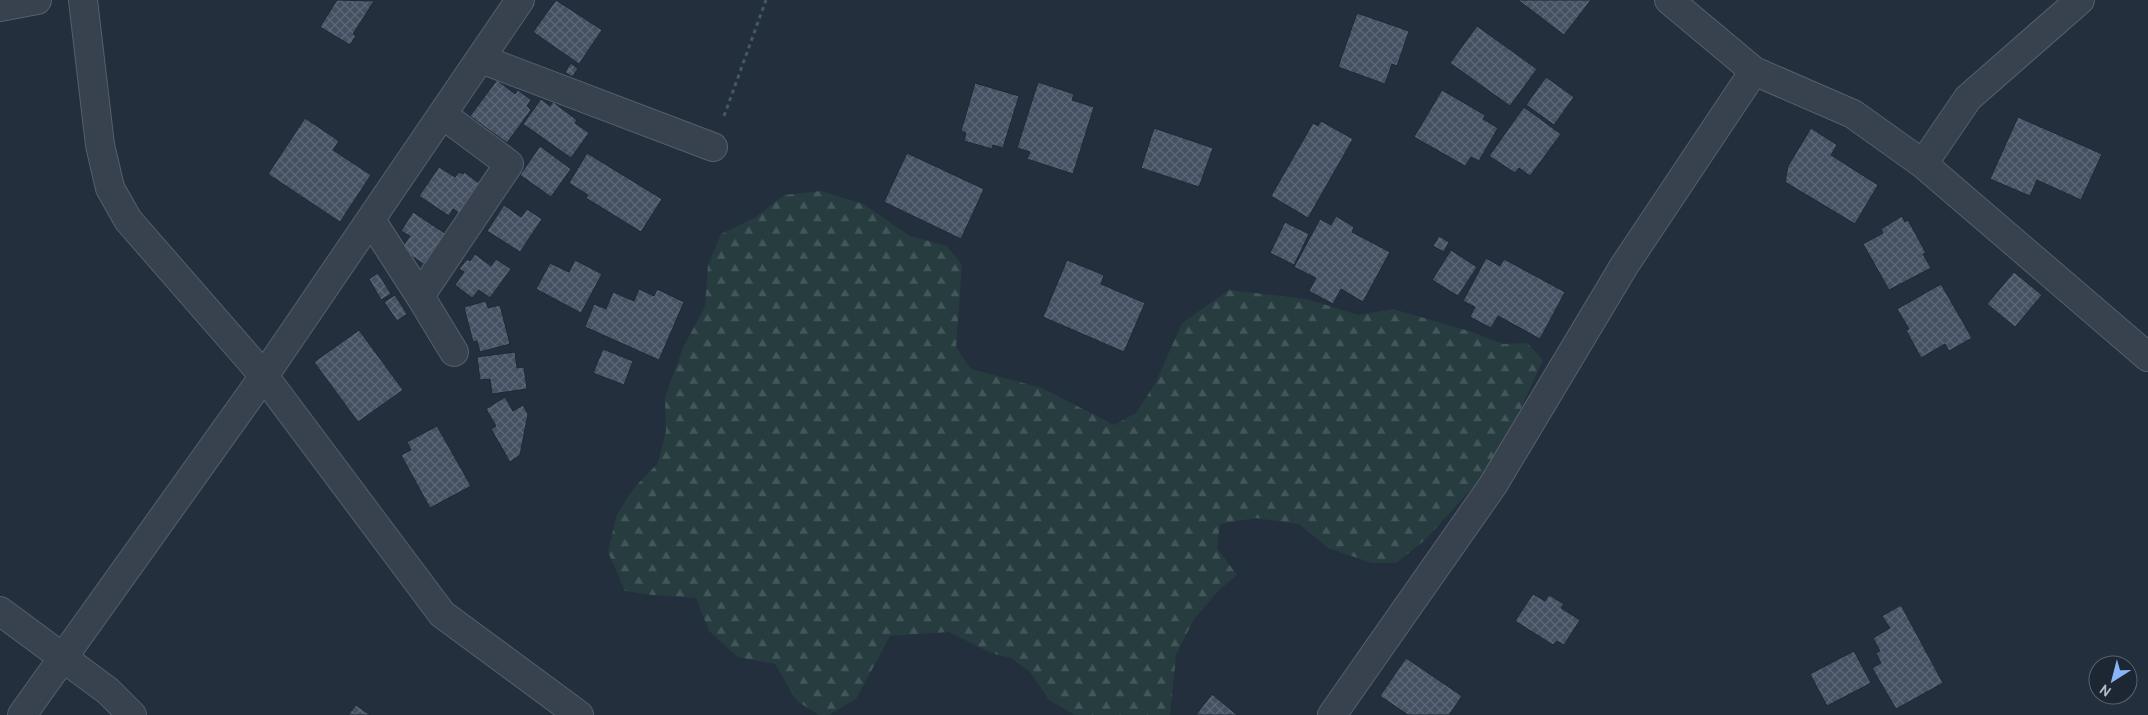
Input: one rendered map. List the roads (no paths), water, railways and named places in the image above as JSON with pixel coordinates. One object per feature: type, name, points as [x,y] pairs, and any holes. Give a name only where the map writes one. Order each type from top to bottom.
[{"type":"street","points":[[0,7],[37,0]]},
{"type":"street","points":[[83,0],[100,145],[110,188],[128,220],[264,376],[442,614],[580,715]]},
{"type":"street","points":[[22,715],[264,376],[481,60],[520,0]]},
{"type":"street","points":[[1923,164],[1968,98],[2080,0]]},
{"type":"street","points":[[1678,3],[1754,71],[1854,114],[1923,164],[2148,357]]},
{"type":"street","points":[[481,60],[713,147]]},
{"type":"street","points":[[1332,715],[1494,486],[1624,266],[1754,71]]},
{"type":"street","points":[[420,296],[509,164],[443,115]]},
{"type":"street","points":[[371,220],[454,352]]},
{"type":"street","points":[[0,611],[108,691],[132,715]]}]
